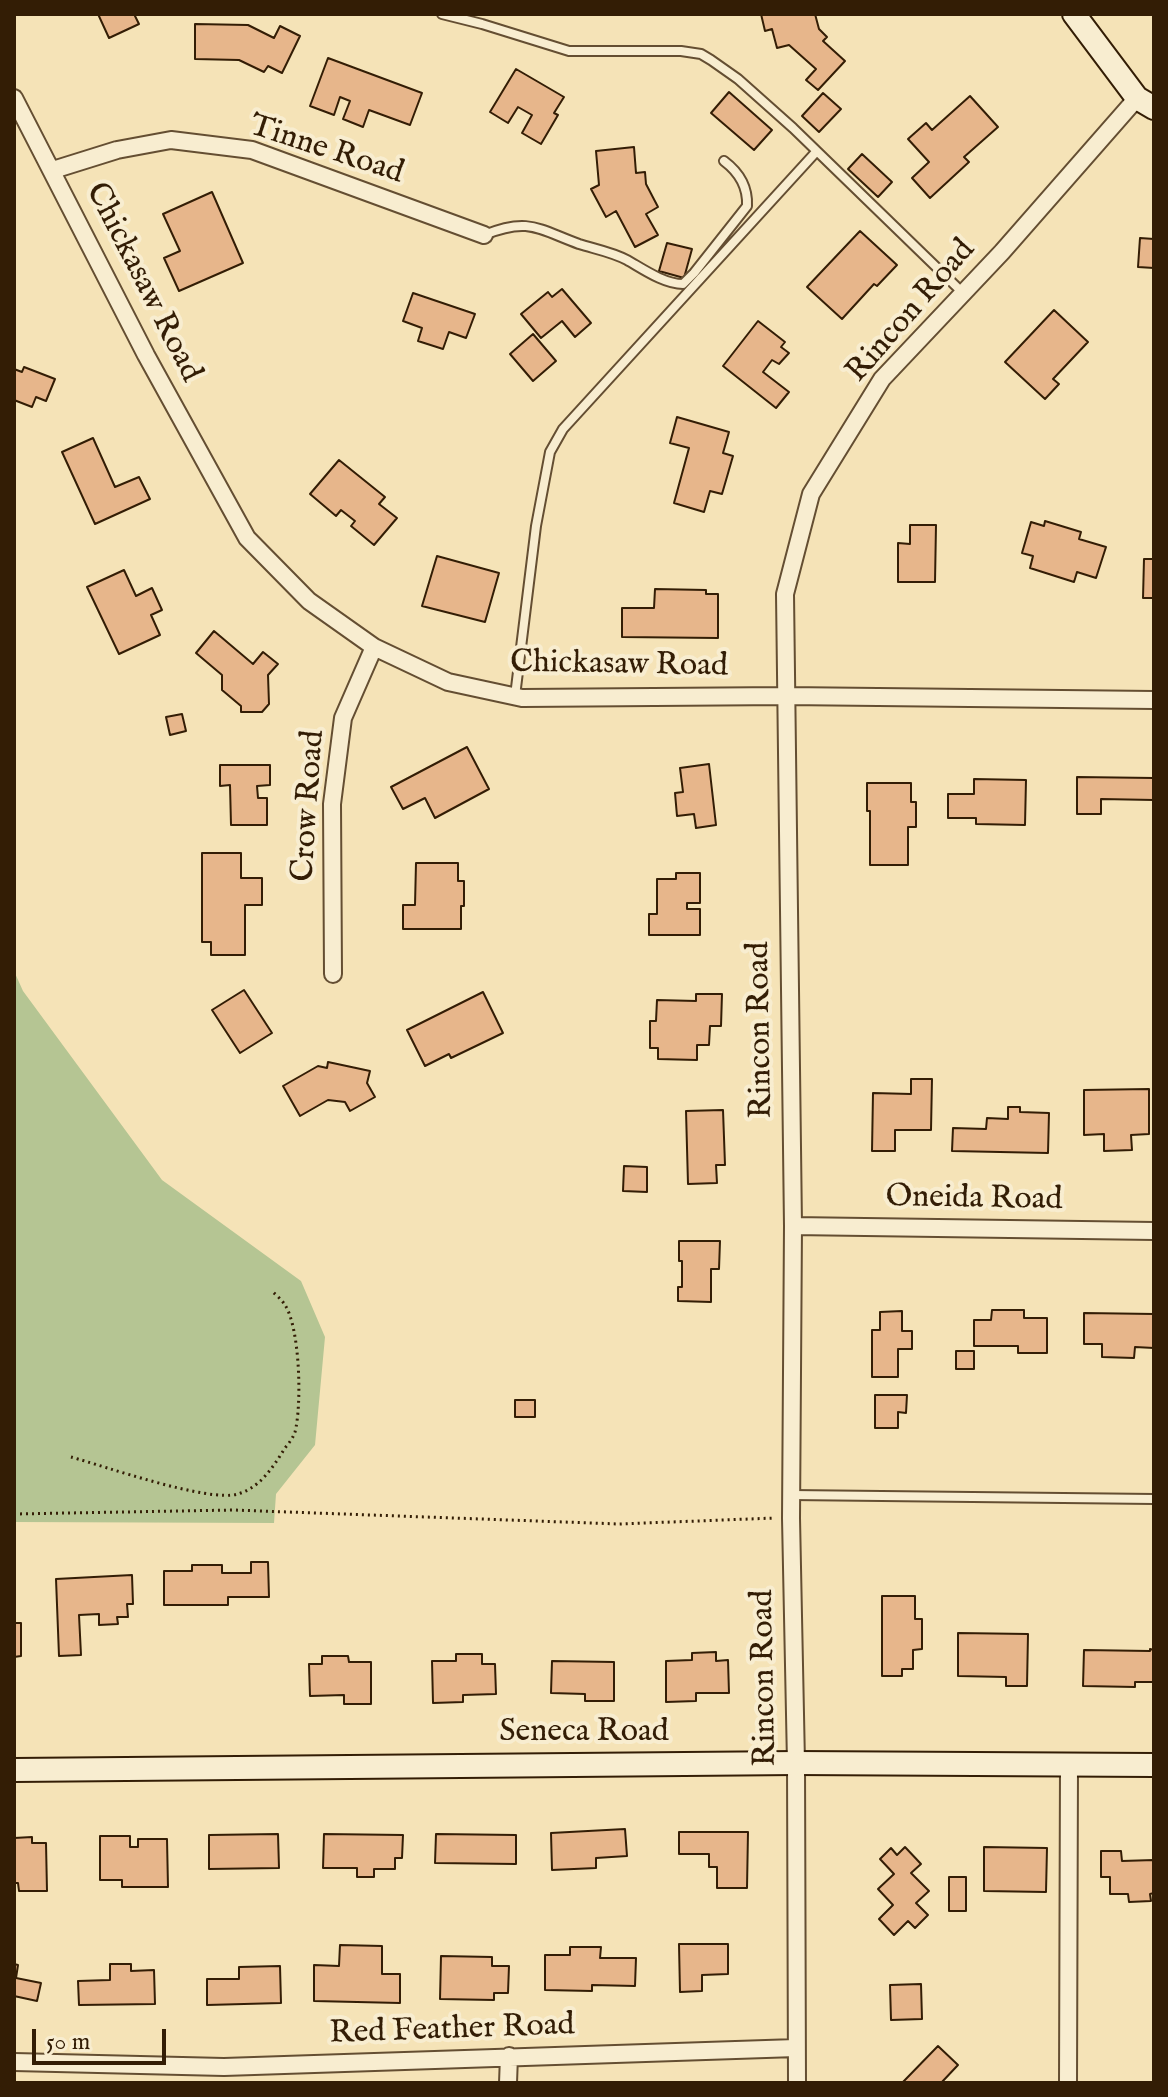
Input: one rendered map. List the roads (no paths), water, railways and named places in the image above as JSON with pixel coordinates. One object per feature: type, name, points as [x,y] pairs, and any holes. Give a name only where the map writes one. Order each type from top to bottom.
[{"type":"street","points":[[1074,14],[1145,103]]},
{"type":"street","name":"Chickasaw Road","points":[[14,98],[146,355],[247,538],[309,601],[374,647],[448,682],[522,698],[786,696],[1154,700]]},
{"type":"street","name":"Rincon Road","points":[[797,2083],[791,1518],[793,1226],[785,594],[811,494],[882,379],[1145,103]]},
{"type":"street","name":"Tinne Road","points":[[53,170],[117,150],[171,140],[252,150],[484,235]]},
{"type":"street","name":"Crow Road","points":[[333,974],[332,804],[343,718],[374,647]]},
{"type":"street","name":"Oneida Road","points":[[793,1226],[1154,1231]]},
{"type":"street","name":"Seneca Road","points":[[14,1770],[796,1763],[1154,1765]]},
{"type":"street","points":[[1068,2083],[1069,1765]]},
{"type":"street","name":"Red Feather Road","points":[[14,2062],[224,2075],[509,2056],[796,2048]]},
{"type":"street","points":[[508,2083],[509,2056]]},
{"type":"lane","points":[[442,14],[569,51],[652,50],[701,54],[738,79],[963,293]]},
{"type":"lane","points":[[515,696],[536,526],[554,442],[816,152]]},
{"type":"lane","points":[[484,235],[523,225],[621,257],[665,280],[683,284],[747,206],[748,194],[743,181],[734,168],[724,161]]},
{"type":"lane","points":[[791,1495],[1154,1499]]}]
